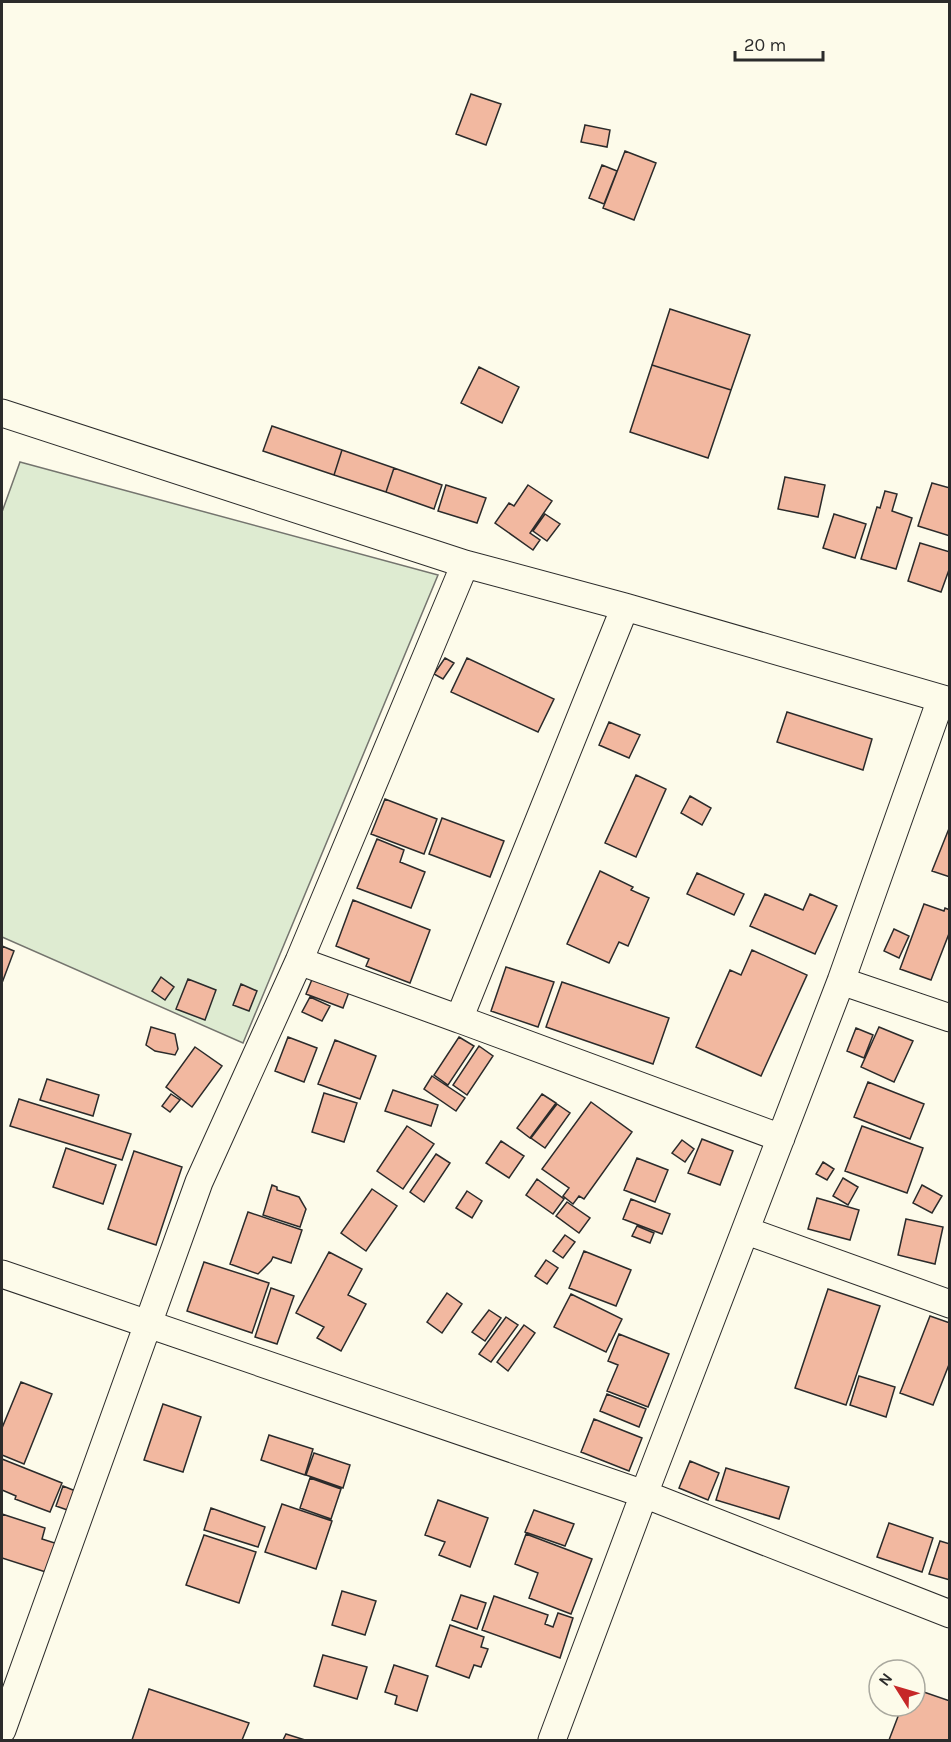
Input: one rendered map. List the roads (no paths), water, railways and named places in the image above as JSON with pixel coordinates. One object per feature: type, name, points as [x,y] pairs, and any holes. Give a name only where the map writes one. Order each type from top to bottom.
[{"type":"street","points":[[2,413],[465,564],[625,607],[945,700],[747,1231],[644,1494],[552,1740]]},
{"type":"street","points":[[2,1730],[199,1182],[299,961],[465,564]]},
{"type":"street","points":[[459,1019],[625,607]]},
{"type":"street","points":[[299,961],[781,1138]]},
{"type":"street","points":[[841,981],[950,1018]]},
{"type":"street","points":[[747,1231],[950,1304]]},
{"type":"street","points":[[2,1274],[644,1494],[950,1614]]}]
